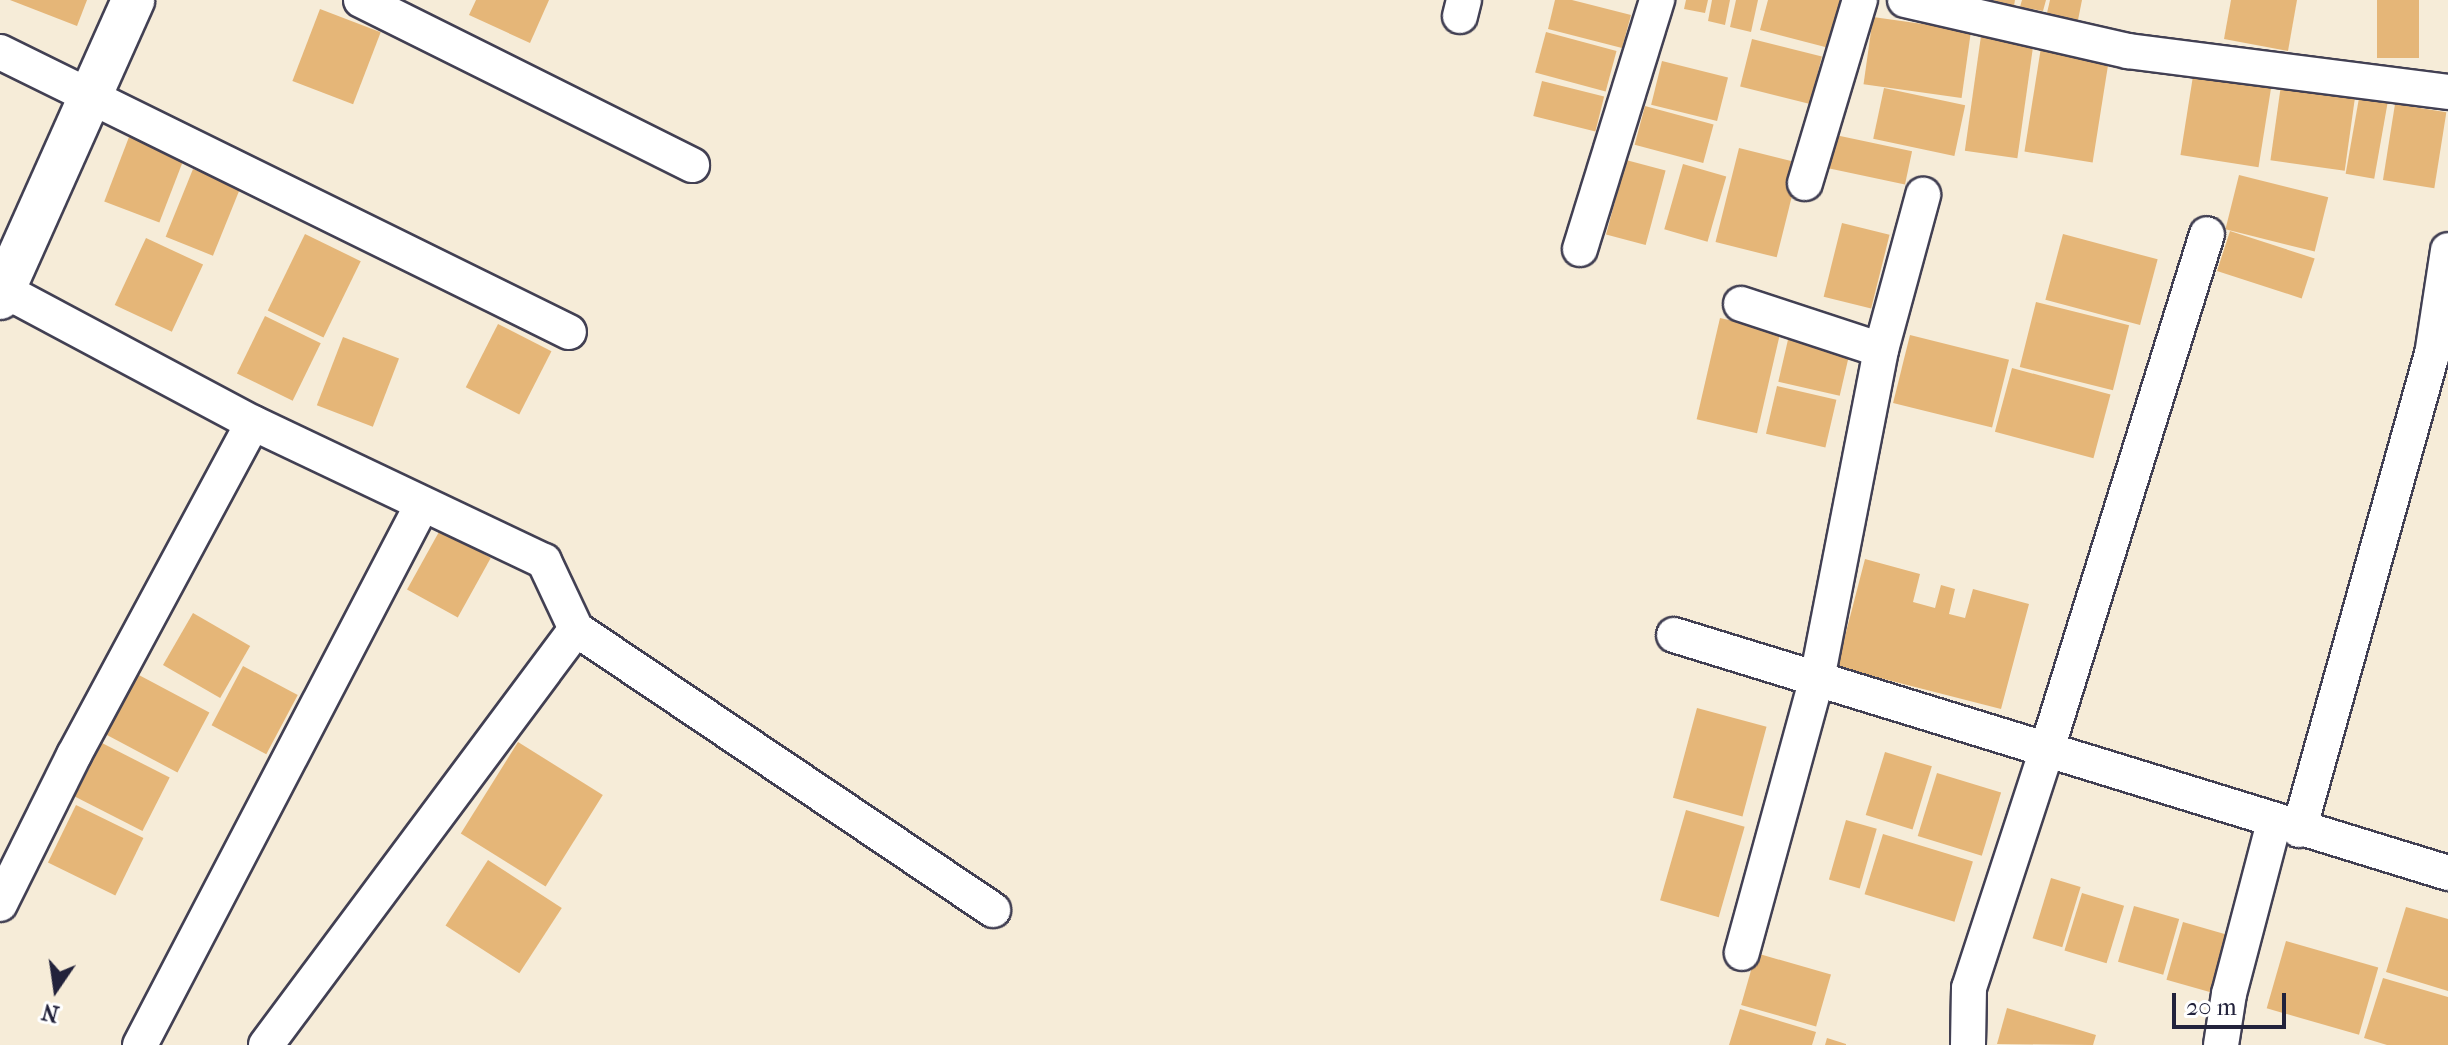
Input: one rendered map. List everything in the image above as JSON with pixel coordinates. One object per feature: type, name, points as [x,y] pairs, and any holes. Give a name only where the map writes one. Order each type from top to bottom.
[{"type":"street","points":[[133,0],[1,292],[253,423],[544,561],[576,629],[993,910]]},
{"type":"street","points":[[361,0],[692,165]]},
{"type":"street","points":[[1580,249],[1657,0]]},
{"type":"street","points":[[1805,183],[1860,0]]},
{"type":"street","points":[[1905,0],[2128,51],[2448,92]]},
{"type":"street","points":[[0,52],[569,332]]},
{"type":"street","points":[[1742,953],[1817,678],[1881,350],[1923,195]]},
{"type":"street","points":[[1968,1045],[1969,988],[2047,749],[2207,234]]},
{"type":"street","points":[[2221,1045],[2229,994],[2286,826],[2432,355],[2448,250]]},
{"type":"street","points":[[1741,304],[1881,350]]},
{"type":"street","points":[[0,904],[74,755],[253,423]]},
{"type":"street","points":[[140,1045],[422,505]]},
{"type":"street","points":[[266,1045],[576,629]]},
{"type":"street","points":[[1674,635],[2286,826],[2448,873]]},
{"type":"building","points":[[10,0],[87,0],[77,26]]},
{"type":"building","points":[[476,0],[549,0],[530,43],[469,15]]},
{"type":"building","points":[[1555,0],[1572,0],[1631,15],[1622,48],[1548,29]]},
{"type":"building","points":[[1686,0],[1708,0],[1705,13],[1684,9]]},
{"type":"building","points":[[1712,0],[1730,0],[1725,25],[1708,21]]},
{"type":"building","points":[[1736,0],[1758,0],[1751,32],[1730,27]]},
{"type":"building","points":[[1768,0],[1842,0],[1829,48],[1760,30]]},
{"type":"building","points":[[1992,0],[2015,0],[2014,6]]},
{"type":"building","points":[[2022,0],[2046,0],[2043,11],[2020,7]]},
{"type":"building","points":[[2050,0],[2082,0],[2078,20],[2047,13]]},
{"type":"building","points":[[2231,0],[2297,0],[2288,51],[2224,39]]},
{"type":"building","points":[[2377,0],[2419,0],[2419,58],[2377,58]]},
{"type":"building","points":[[320,9],[381,32],[353,104],[292,81]]},
{"type":"building","points":[[1873,17],[1971,31],[1962,98],[1864,84]]},
{"type":"building","points":[[1546,32],[1617,51],[1606,91],[1535,73]]},
{"type":"building","points":[[1981,36],[2033,43],[2017,158],[1965,151]]},
{"type":"building","points":[[1752,39],[1822,56],[1810,104],[1740,87]]},
{"type":"building","points":[[2042,41],[2110,52],[2093,162],[2024,152]]},
{"type":"building","points":[[1662,61],[1728,77],[1717,121],[1651,105]]},
{"type":"building","points":[[2193,76],[2271,88],[2259,167],[2180,155]]},
{"type":"building","points":[[1542,81],[1604,96],[1595,131],[1533,116]]},
{"type":"building","points":[[2281,85],[2355,95],[2345,171],[2270,160]]},
{"type":"building","points":[[1884,88],[1965,105],[1954,156],[1873,139]]},
{"type":"building","points":[[2359,98],[2388,103],[2374,179],[2346,174]]},
{"type":"building","points":[[2395,104],[2446,112],[2434,188],[2383,180]]},
{"type":"building","points":[[1645,106],[1714,124],[1703,163],[1635,145]]},
{"type":"building","points":[[1826,133],[1912,151],[1905,185],[1819,166]]},
{"type":"building","points":[[129,137],[184,158],[159,223],[104,201]]},
{"type":"building","points":[[1739,148],[1800,163],[1777,257],[1716,242]]},
{"type":"building","points":[[1626,160],[1666,171],[1646,245],[1606,234]]},
{"type":"building","points":[[1683,164],[1726,176],[1708,242],[1664,229]]},
{"type":"building","points":[[193,169],[240,188],[213,256],[166,237]]},
{"type":"building","points":[[2239,175],[2328,197],[2315,252],[2225,229]]},
{"type":"building","points":[[1842,223],[1890,235],[1871,309],[1824,297]]},
{"type":"building","points":[[2230,231],[2315,259],[2302,298],[2217,271]]},
{"type":"building","points":[[305,234],[361,261],[323,338],[268,310]]},
{"type":"building","points":[[2063,234],[2158,259],[2140,325],[2045,300]]},
{"type":"building","points":[[146,238],[203,265],[172,332],[115,305]]},
{"type":"building","points":[[2036,302],[2129,325],[2113,390],[2020,367]]},
{"type":"building","points":[[265,316],[321,343],[293,401],[237,374]]},
{"type":"building","points":[[1720,318],[1780,332],[1757,433],[1697,419]]},
{"type":"building","points":[[498,324],[551,351],[519,415],[466,387]]},
{"type":"building","points":[[1790,331],[1851,345],[1840,396],[1778,382]]},
{"type":"building","points":[[1910,335],[2009,360],[1992,428],[1893,403]]},
{"type":"building","points":[[343,337],[399,359],[373,427],[317,405]]},
{"type":"building","points":[[2012,368],[2111,394],[2093,458],[1995,432]]},
{"type":"building","points":[[1777,386],[1836,400],[1825,447],[1766,434]]},
{"type":"building","points":[[440,530],[491,558],[458,618],[407,589]]},
{"type":"building","points":[[1865,559],[1920,574],[1913,602],[1935,608],[1941,585],[1955,589],[1949,614],[1965,618],[1973,589],[2029,604],[2001,709],[1837,667]]},
{"type":"building","points":[[193,613],[250,646],[220,698],[163,665]]},
{"type":"building","points":[[243,666],[298,695],[266,754],[212,725]]},
{"type":"building","points":[[137,674],[209,712],[177,773],[105,734]]},
{"type":"building","points":[[1697,708],[1767,727],[1742,816],[1673,798]]},
{"type":"building","points":[[518,742],[603,795],[546,887],[461,834]]},
{"type":"building","points":[[102,743],[170,778],[142,831],[75,796]]},
{"type":"building","points":[[1885,752],[1932,766],[1913,829],[1866,815]]},
{"type":"building","points":[[1937,773],[2001,793],[1982,856],[1918,836]]},
{"type":"building","points":[[76,805],[143,838],[115,895],[48,863]]},
{"type":"building","points":[[1686,810],[1745,827],[1719,917],[1660,900]]},
{"type":"building","points":[[1846,820],[1877,829],[1860,888],[1829,880]]},
{"type":"building","points":[[1883,834],[1973,861],[1954,922],[1865,894]]},
{"type":"building","points":[[488,860],[562,908],[519,973],[446,925]]},
{"type":"building","points":[[2051,878],[2081,887],[2062,947],[2033,938]]},
{"type":"building","points":[[2082,893],[2124,906],[2107,963],[2064,950]]},
{"type":"building","points":[[2134,906],[2179,919],[2163,975],[2118,962]]},
{"type":"building","points":[[2406,907],[2448,919],[2448,991],[2386,972]]},
{"type":"building","points":[[2183,922],[2226,934],[2210,992],[2166,980]]},
{"type":"building","points":[[2286,941],[2378,967],[2359,1035],[2267,1008]]},
{"type":"building","points":[[1756,953],[1831,974],[1816,1026],[1741,1005]]},
{"type":"building","points":[[2383,978],[2448,997],[2448,1045],[2387,1045],[2364,1038]]},
{"type":"building","points":[[2007,1008],[2096,1035],[2093,1045],[1997,1044]]},
{"type":"building","points":[[1740,1009],[1816,1032],[1812,1045],[1729,1045]]},
{"type":"building","points":[[1827,1038],[1846,1044],[1846,1045],[1825,1045]]}]
